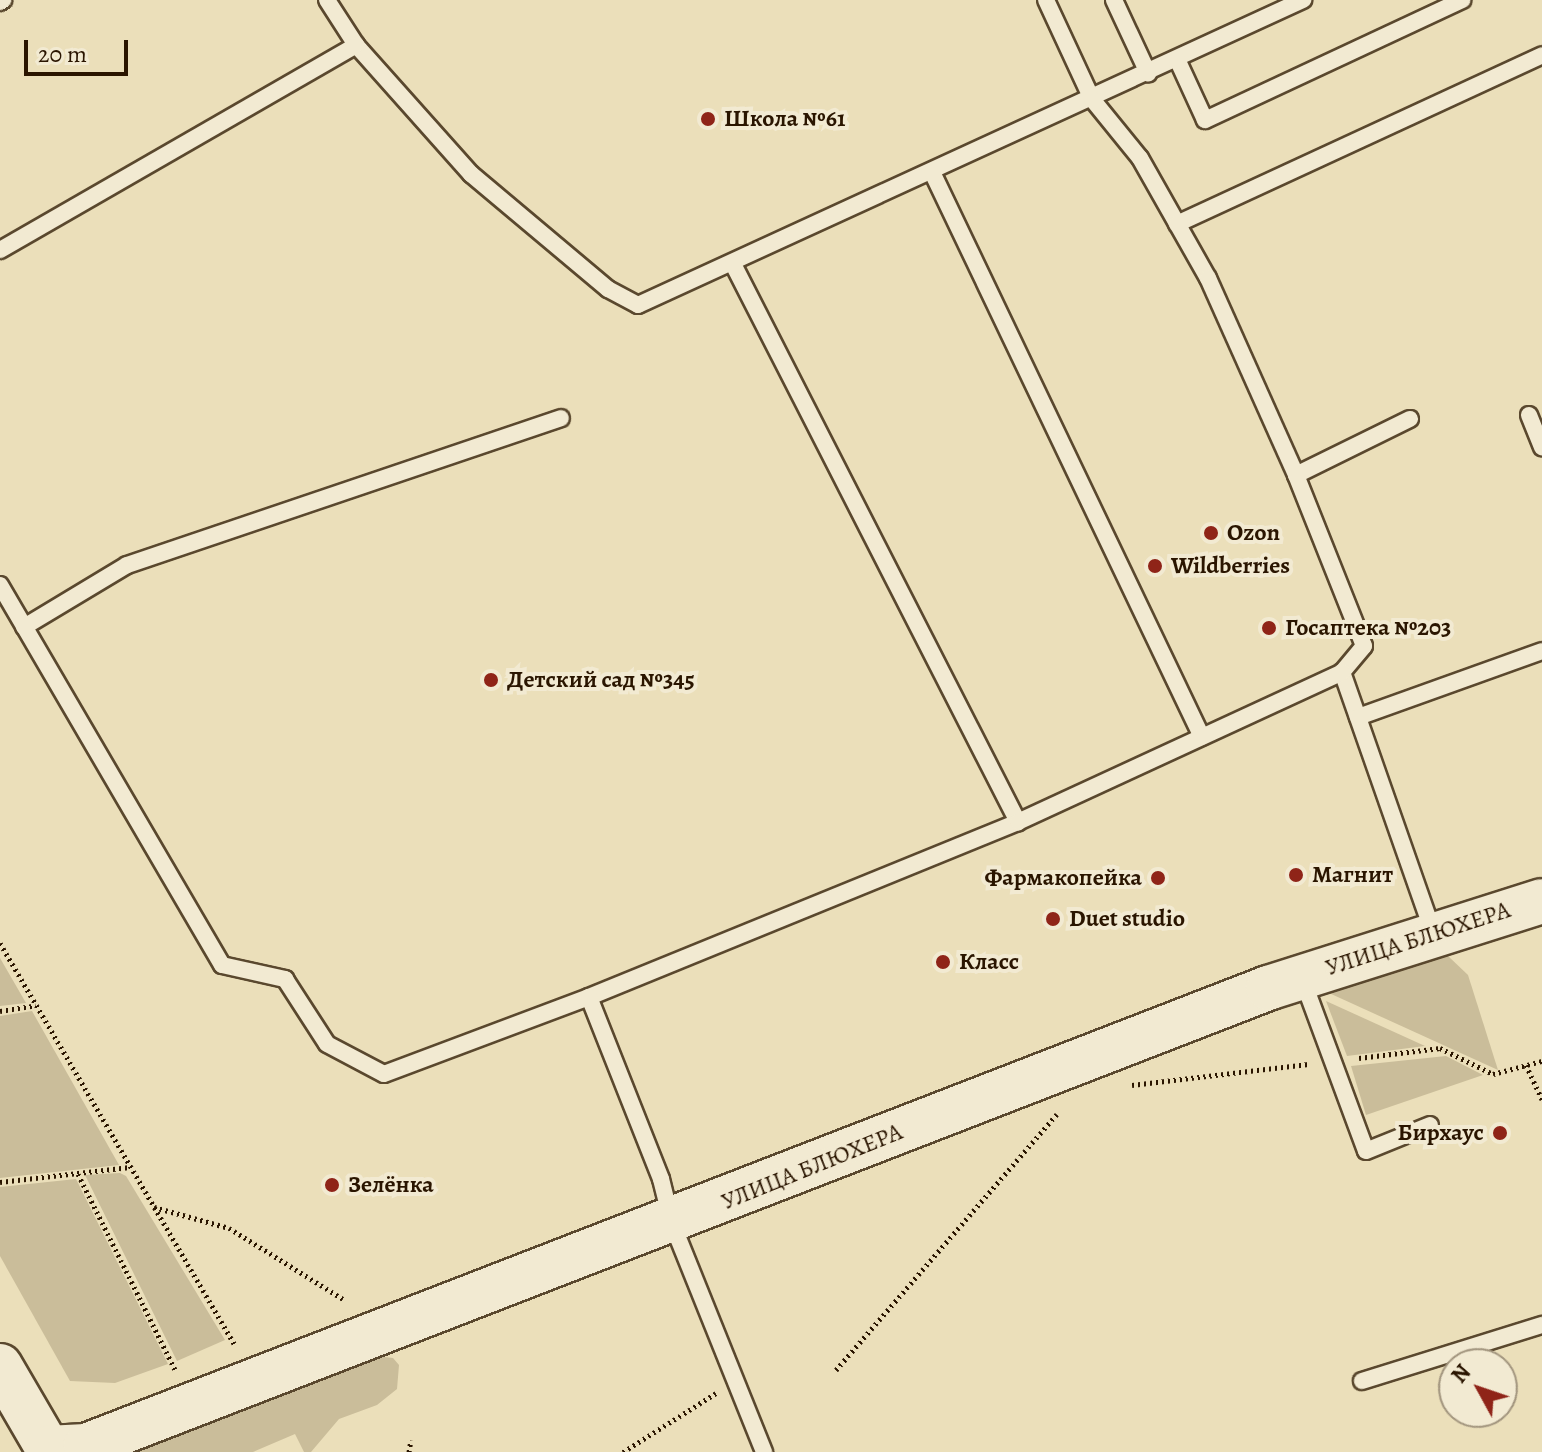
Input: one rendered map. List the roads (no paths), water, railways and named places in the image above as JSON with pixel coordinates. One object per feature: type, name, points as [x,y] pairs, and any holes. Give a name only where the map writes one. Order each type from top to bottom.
[{"type":"street","name":"УЛИЦА БЛЮХЕРА","points":[[67,1449],[672,1223],[1301,977],[1542,901]]},
{"type":"street","points":[[0,1366],[67,1449]]},
{"type":"lane","points":[[327,0],[356,45],[471,174],[608,289],[638,305],[1303,0]]},
{"type":"lane","points":[[0,585],[222,965],[285,979],[327,1044],[384,1074],[589,997],[1018,822],[1342,672],[1364,646],[1296,475],[1208,278],[1140,158],[1092,99],[1046,0]]},
{"type":"lane","points":[[1114,0],[1148,73]]},
{"type":"lane","points":[[1177,59],[1205,120],[1462,0]]},
{"type":"lane","points":[[0,250],[356,45]]},
{"type":"lane","points":[[1177,224],[1542,55]]},
{"type":"lane","points":[[932,172],[1202,737]]},
{"type":"lane","points":[[733,264],[1018,822]]},
{"type":"lane","points":[[1529,415],[1542,447]]},
{"type":"lane","points":[[24,627],[127,565],[561,418]]},
{"type":"lane","points":[[1296,475],[1410,419]]},
{"type":"lane","points":[[1358,717],[1542,651]]},
{"type":"lane","points":[[1342,672],[1434,934]]},
{"type":"lane","points":[[1301,977],[1366,1151],[1430,1125]]},
{"type":"lane","points":[[589,997],[661,1179],[672,1223],[733,1382],[764,1452]]},
{"type":"lane","points":[[1362,1381],[1542,1325]]},
{"type":"place","name":"Школа №61","points":[[708,119]]},
{"type":"place","name":"Ozon","points":[[1211,533]]},
{"type":"place","name":"Wildberries","points":[[1155,566]]},
{"type":"place","name":"Госаптека №203","points":[[1269,628]]},
{"type":"place","name":"Детский сад №345","points":[[491,680]]},
{"type":"place","name":"Магнит","points":[[1296,875]]},
{"type":"place","name":"Фармакопейка","points":[[1158,878]]},
{"type":"place","name":"Duet studio","points":[[1053,919]]},
{"type":"place","name":"Класс","points":[[943,962]]},
{"type":"place","name":"Бирхаус","points":[[1500,1133]]},
{"type":"place","name":"Зелёнка","points":[[332,1185]]}]
